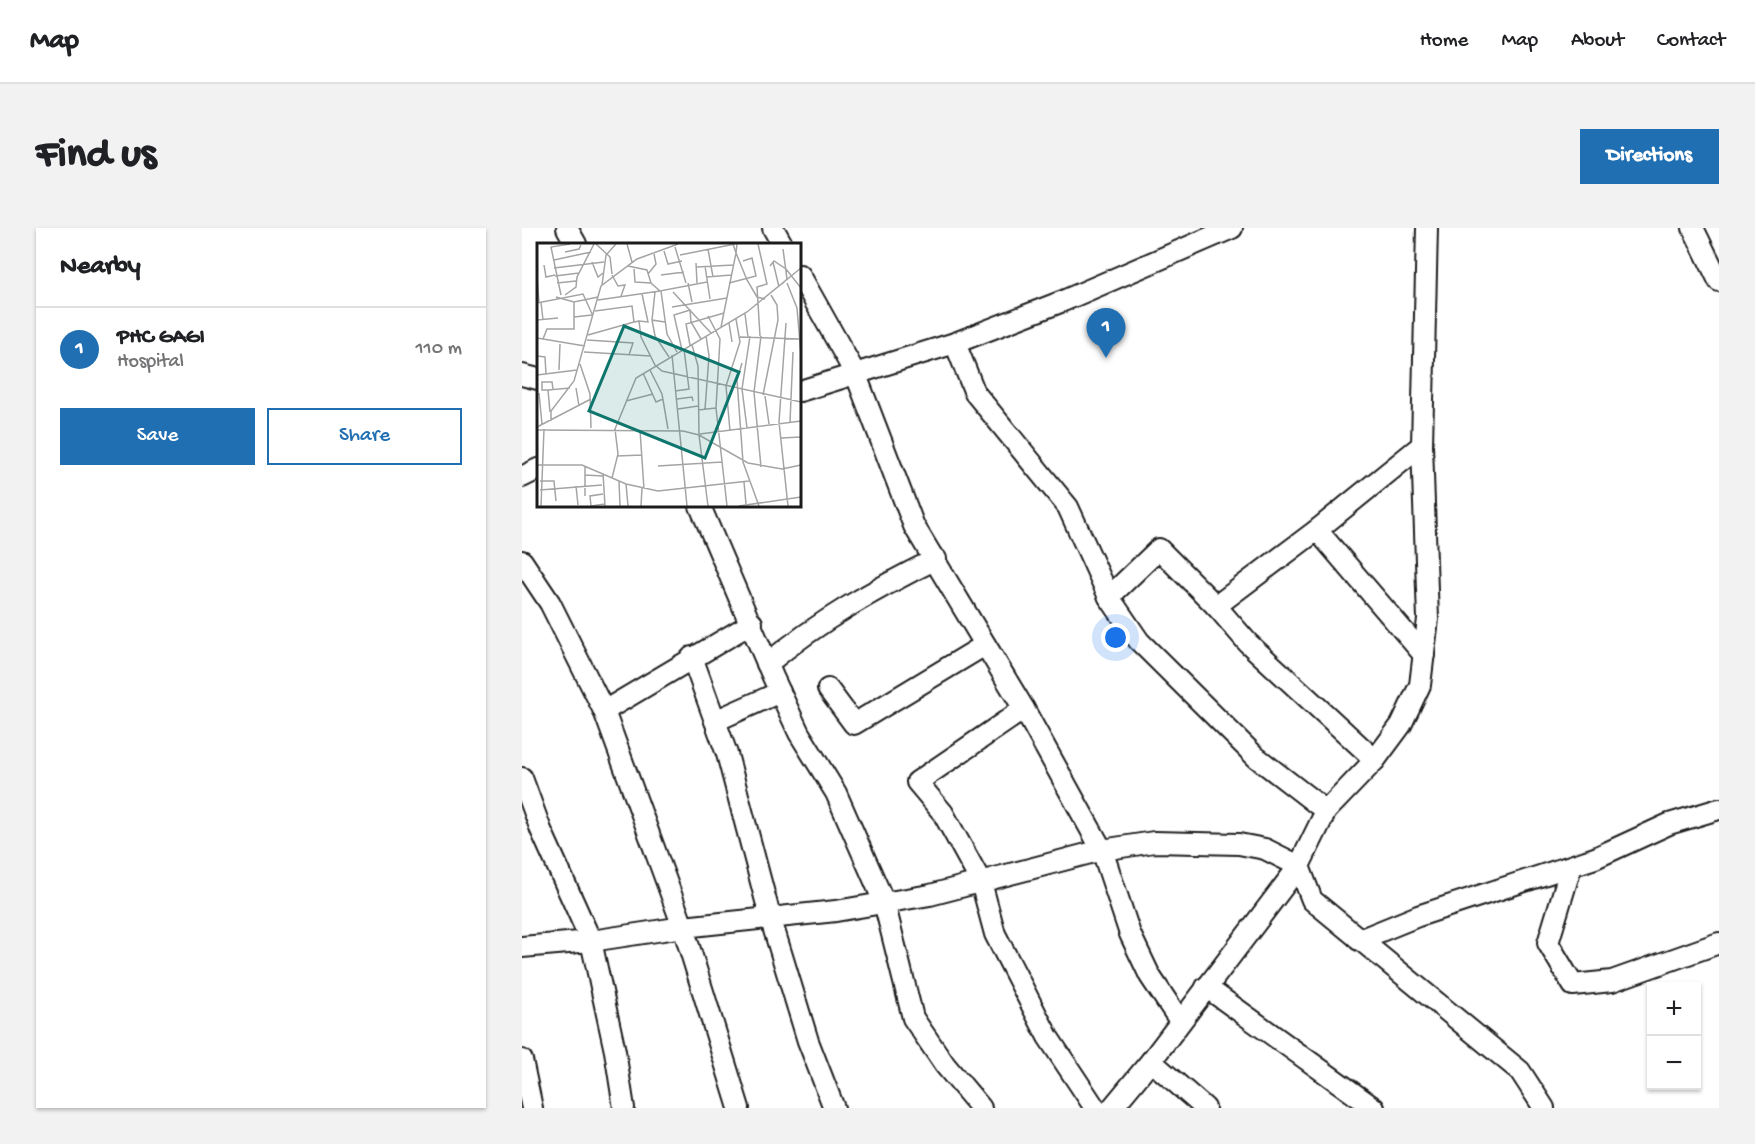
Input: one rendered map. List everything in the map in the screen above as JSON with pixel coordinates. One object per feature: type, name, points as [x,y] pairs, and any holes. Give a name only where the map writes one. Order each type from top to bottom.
[{"type":"street","points":[[567,228],[575,243]]},
{"type":"street","points":[[773,228],[781,243]]},
{"type":"street","points":[[801,391],[955,343],[1063,301],[1201,234],[1233,228]]},
{"type":"street","points":[[1115,1106],[1299,866],[1326,812],[1375,760],[1401,725],[1420,686],[1428,619],[1422,445],[1427,228]]},
{"type":"street","points":[[1694,228],[1719,281]]},
{"type":"street","points":[[801,277],[856,375],[914,526],[936,559],[1024,709],[1102,850],[1130,934],[1150,976],[1180,1021]]},
{"type":"street","points":[[955,343],[975,393],[1068,507],[1109,597],[1139,641],[1256,757],[1326,812]]},
{"type":"street","points":[[522,375],[537,379]]},
{"type":"street","points":[[1216,606],[1317,530],[1422,445]]},
{"type":"street","points":[[522,477],[537,470]]},
{"type":"street","points":[[700,507],[724,566],[752,623],[767,664],[799,733],[836,793],[884,902],[913,1018],[945,1065],[981,1108]]},
{"type":"street","points":[[1317,530],[1424,655]]},
{"type":"street","points":[[1109,597],[1159,549],[1216,606],[1248,643],[1375,760]]},
{"type":"street","points":[[767,664],[826,619],[888,582],[936,559]]},
{"type":"street","points":[[522,561],[550,603],[604,711],[682,927],[739,1108]]},
{"type":"street","points":[[604,711],[752,623]]},
{"type":"street","points":[[828,689],[854,724],[985,645]]},
{"type":"street","points":[[692,657],[727,754],[771,920],[808,1041],[834,1108]]},
{"type":"street","points":[[715,721],[780,692]]},
{"type":"street","points":[[1024,709],[916,782],[943,813],[981,882],[995,934],[1048,1037],[1095,1108]]},
{"type":"street","points":[[522,778],[541,830],[591,941],[615,1051],[624,1108]]},
{"type":"street","points":[[1359,940],[1419,916],[1571,867],[1669,824],[1719,809]]},
{"type":"street","points":[[522,947],[591,941],[682,927],[771,920],[930,895],[1102,850],[1154,842],[1210,841],[1266,849],[1299,866],[1312,900],[1520,1071],[1544,1108]]},
{"type":"street","points":[[1571,867],[1548,943],[1573,985],[1612,981],[1719,943]]},
{"type":"street","points":[[1206,987],[1374,1108]]},
{"type":"street","points":[[522,1060],[532,1108]]},
{"type":"street","points":[[1151,1061],[1205,1108]]},
{"type":"place","name":"PHC GAGI","points":[[1106,358]]}]
